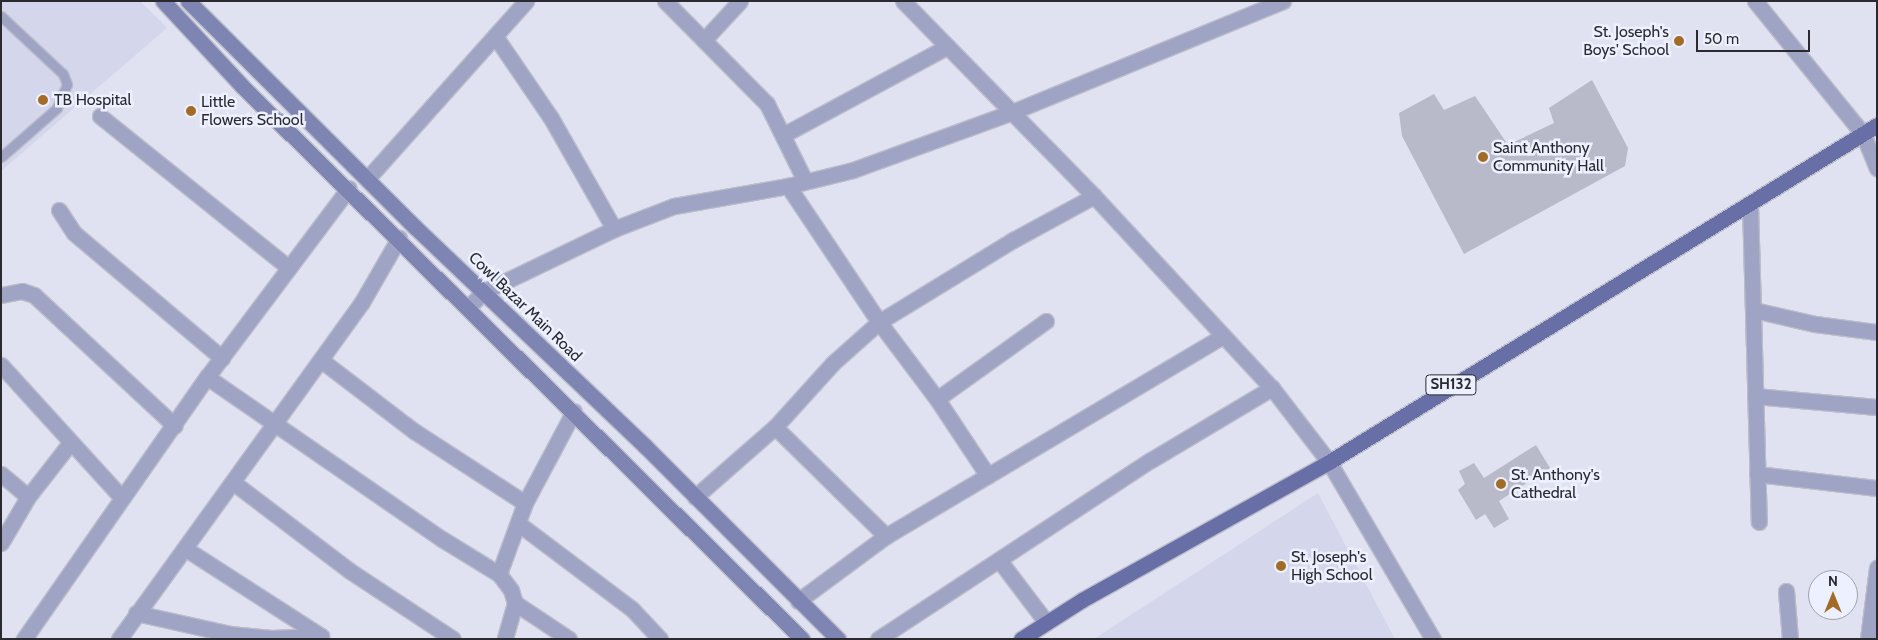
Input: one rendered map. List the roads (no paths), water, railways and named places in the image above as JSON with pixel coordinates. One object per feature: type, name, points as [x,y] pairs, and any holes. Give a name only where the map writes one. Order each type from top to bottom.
[{"type":"main road","name":"SH132","points":[[1021,639],[1046,622],[1329,462],[1488,362],[1750,205],[1877,125]]},
{"type":"street","points":[[163,1],[242,86],[349,188],[802,639]]},
{"type":"street","name":"Cowl Bazar Main Road","points":[[188,1],[367,179],[695,497],[838,639]]},
{"type":"street","points":[[367,179],[526,1]]},
{"type":"street","points":[[665,1],[767,104],[805,181]]},
{"type":"street","points":[[704,40],[740,1]]},
{"type":"street","points":[[903,1],[1094,196],[1272,388],[1329,462],[1433,639]]},
{"type":"street","points":[[469,307],[483,292],[614,229],[674,206],[788,186],[853,170],[1012,112],[1283,1]]},
{"type":"street","points":[[1755,1],[1863,134],[1877,168]]},
{"type":"street","points":[[495,36],[551,118],[614,229]]},
{"type":"street","points":[[783,135],[948,46]]},
{"type":"street","points":[[100,116],[288,267]]},
{"type":"street","points":[[788,186],[879,322],[937,400],[988,476]]},
{"type":"street","points":[[24,639],[121,497],[174,426],[207,377],[349,188]]},
{"type":"street","points":[[695,497],[775,426],[832,363],[879,322],[1013,240],[1094,196]]},
{"type":"street","points":[[1750,205],[1758,522]]},
{"type":"street","points":[[59,210],[74,233],[222,358]]},
{"type":"street","points":[[119,639],[136,613],[186,550],[234,484],[274,424],[362,302],[399,238]]},
{"type":"street","points":[[1,295],[22,291],[34,295],[174,426]]},
{"type":"street","points":[[1754,310],[1815,324],[1877,332]]},
{"type":"street","points":[[937,400],[1046,322]]},
{"type":"street","points":[[798,601],[886,536],[1223,336]]},
{"type":"street","points":[[321,360],[414,431],[525,503]]},
{"type":"street","points":[[1,365],[121,497]]},
{"type":"street","points":[[207,377],[499,574],[511,590],[515,603],[505,639]]},
{"type":"street","points":[[878,639],[1152,460],[1272,388]]},
{"type":"street","points":[[1755,396],[1877,407]]},
{"type":"street","points":[[499,574],[519,524],[525,503],[574,411]]},
{"type":"street","points":[[775,426],[886,536]]},
{"type":"street","points":[[1,543],[28,497],[70,443]]},
{"type":"street","points":[[1,474],[28,497]]},
{"type":"street","points":[[1757,474],[1877,488]]},
{"type":"street","points":[[234,484],[350,571],[453,639]]},
{"type":"street","points":[[519,524],[632,609],[660,639]]},
{"type":"street","points":[[186,550],[323,637]]},
{"type":"street","points":[[999,560],[1046,622]]},
{"type":"street","points":[[1868,639],[1877,568]]},
{"type":"street","points":[[1786,591],[1790,639]]},
{"type":"street","points":[[515,603],[570,639]]},
{"type":"street","points":[[136,613],[230,634],[271,638],[323,637]]},
{"type":"lane","points":[[1,16],[63,74],[67,84],[57,108],[1,157]]},
{"type":"place","name":"St. Joseph's Boys' School","points":[[1679,41]]},
{"type":"place","name":"TB Hospital","points":[[43,100]]},
{"type":"place","name":"Little Flowers School","points":[[191,111]]},
{"type":"place","name":"Saint Anthony Community Hall","points":[[1483,157]]},
{"type":"place","name":"St. Anthony's Cathedral","points":[[1501,484]]},
{"type":"place","name":"St. Joseph's High School","points":[[1281,566]]}]
